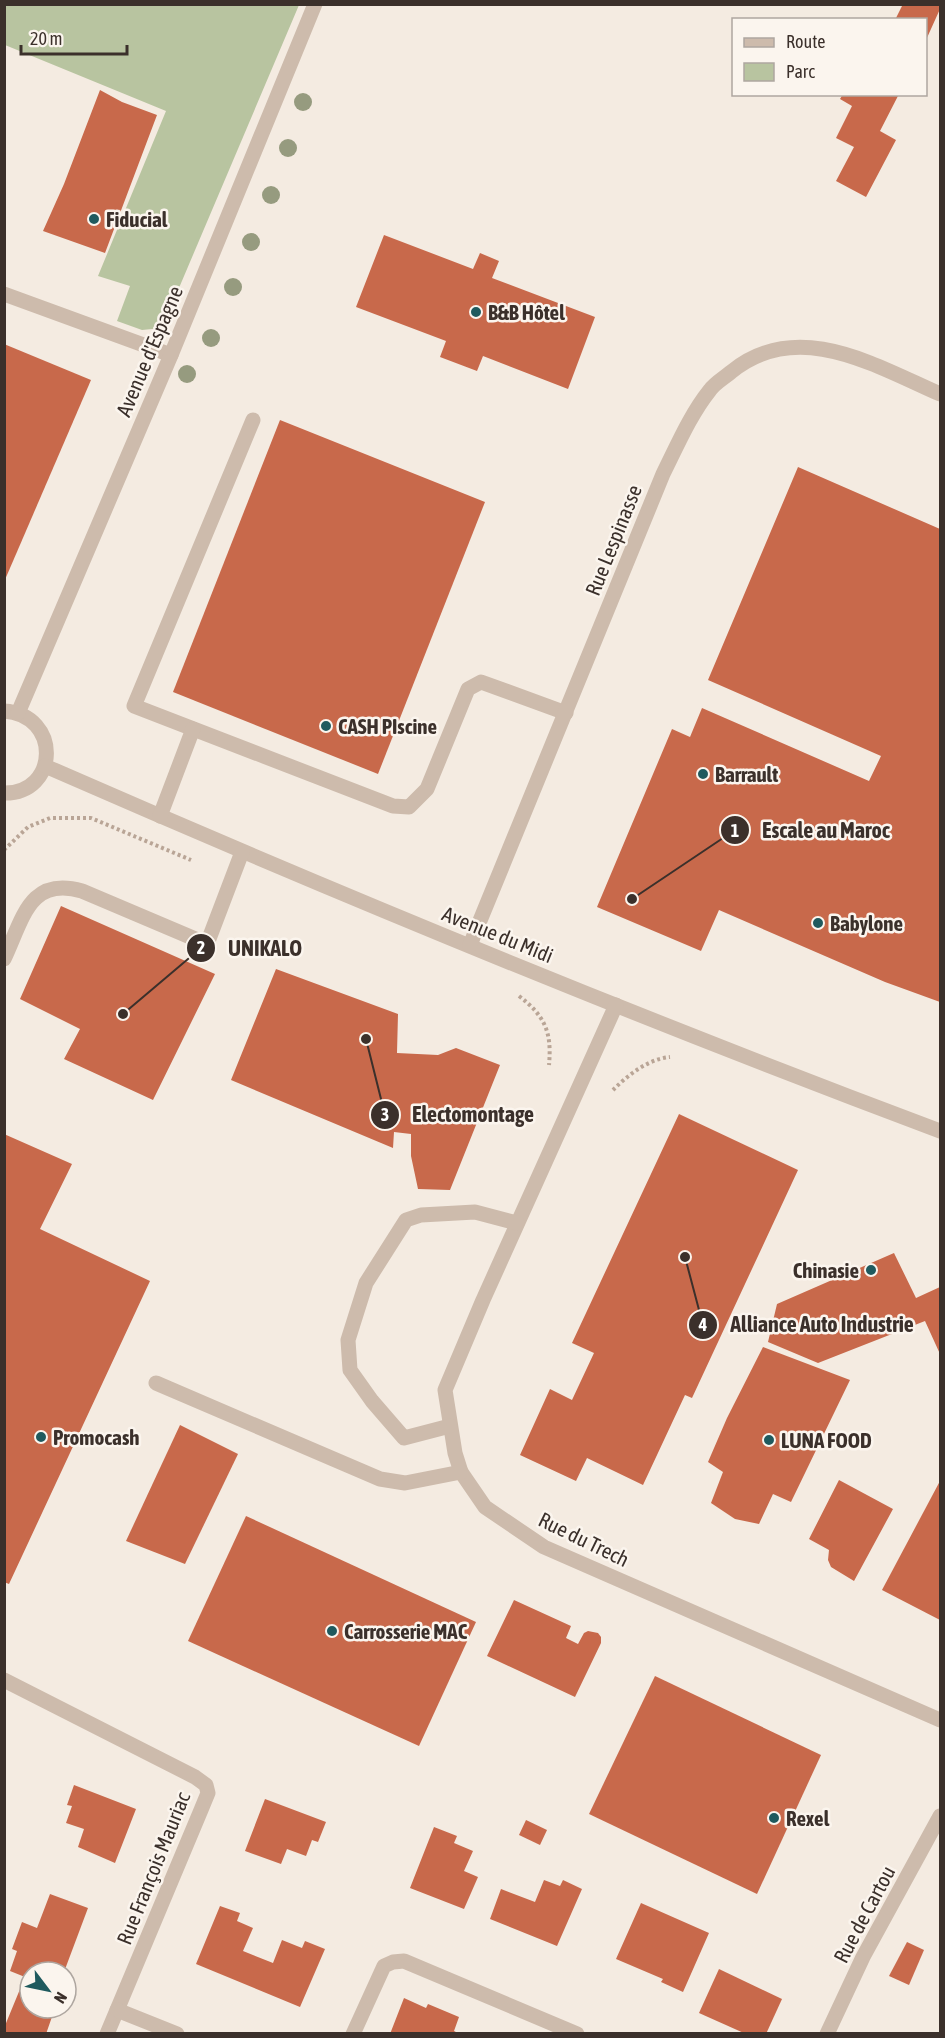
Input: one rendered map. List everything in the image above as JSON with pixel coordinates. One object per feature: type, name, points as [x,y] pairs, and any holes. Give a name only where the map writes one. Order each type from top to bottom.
[{"type":"street","name":"Avenue d'Espagne","points":[[11,712],[171,355],[315,4]]},
{"type":"street","points":[[4,294],[171,355]]},
{"type":"street","name":"Rue Lespinasse","points":[[470,945],[663,474],[687,427],[711,389],[742,363],[776,348],[800,347],[823,348],[864,362],[940,394]]},
{"type":"street","points":[[253,420],[134,706],[393,806],[409,807],[427,789],[468,689],[481,682],[566,713]]},
{"type":"street","points":[[4,793],[31,785],[45,766],[48,753],[39,728],[30,718],[11,712]]},
{"type":"street","points":[[160,816],[193,729]]},
{"type":"street","name":"Avenue du Midi","points":[[45,766],[242,852],[616,1005],[940,1131]]},
{"type":"street","points":[[4,958],[30,906],[39,894],[59,887],[82,891],[207,944],[242,852]]},
{"type":"street","name":"Rue du Trech","points":[[616,1005],[517,1223],[445,1390],[454,1453],[461,1472],[485,1507],[544,1547],[940,1720]]},
{"type":"street","points":[[450,1426],[404,1438],[372,1401],[350,1370],[348,1340],[366,1282],[406,1220],[421,1215],[474,1212],[517,1223]]},
{"type":"street","points":[[156,1383],[380,1479],[405,1483],[461,1472]]},
{"type":"street","name":"Rue François Mauriac","points":[[4,1680],[195,1777],[206,1785],[208,1793],[107,2034]]},
{"type":"street","name":"Rue de Cartou","points":[[827,2034],[863,1957],[940,1816]]},
{"type":"street","points":[[353,2034],[384,1966],[404,1961],[577,2034]]},
{"type":"street","points":[[117,2010],[177,2034]]},
{"type":"path","points":[[4,850],[28,827],[50,818],[91,818],[232,878]]},
{"type":"path","points":[[517,995],[534,1008],[542,1018],[551,1044],[549,1065]]},
{"type":"green space","points":[[4,5],[299,5],[162,328],[142,330],[117,321],[130,286],[98,276],[166,111],[5,45]]},
{"type":"building","points":[[903,4],[940,4],[927,38],[927,18],[896,18]]},
{"type":"building","points":[[100,90],[122,102],[157,115],[105,253],[43,231],[64,184]]},
{"type":"building","points":[[842,96],[898,96],[880,131],[896,140],[866,197],[836,181],[854,147],[836,138],[852,106],[840,99]]},
{"type":"building","name":"B&B Hôtel","points":[[384,235],[473,269],[480,253],[499,261],[492,278],[595,317],[568,389],[483,356],[477,371],[440,357],[446,341],[356,307]]},
{"type":"building","points":[[4,344],[91,380],[4,582]]},
{"type":"building","points":[[280,420],[485,502],[378,774],[173,692]]},
{"type":"building","points":[[798,467],[940,529],[940,1002],[885,982],[719,910],[701,951],[597,907],[672,729],[690,737],[702,708],[869,781],[881,756],[708,680]]},
{"type":"building","points":[[61,906],[215,974],[153,1100],[64,1059],[80,1029],[20,999]]},
{"type":"building","points":[[276,969],[398,1014],[397,1053],[438,1055],[456,1048],[500,1065],[450,1190],[418,1189],[411,1156],[411,1134],[394,1132],[393,1148],[231,1080]]},
{"type":"building","points":[[679,1114],[798,1170],[692,1398],[685,1395],[643,1485],[587,1458],[576,1481],[520,1455],[550,1389],[572,1400],[594,1353],[572,1343]]},
{"type":"building","name":"Promocash","points":[[4,1134],[72,1164],[40,1229],[150,1281],[9,1584],[4,1582]]},
{"type":"building","points":[[894,1253],[916,1298],[940,1287],[940,1354],[925,1321],[818,1363],[768,1342],[777,1304]]},
{"type":"building","name":"LUNA FOOD","points":[[763,1347],[850,1380],[791,1502],[773,1494],[759,1524],[735,1519],[711,1503],[723,1472],[708,1462],[727,1418]]},
{"type":"building","points":[[180,1425],[238,1454],[185,1564],[126,1541]]},
{"type":"building","points":[[839,1480],[893,1509],[854,1581],[831,1567],[828,1560],[829,1550],[809,1539]]},
{"type":"building","points":[[940,1481],[940,1620],[882,1590]]},
{"type":"building","name":"Carrosserie MAC","points":[[246,1516],[476,1622],[419,1746],[188,1641]]},
{"type":"building","points":[[514,1600],[571,1626],[566,1638],[578,1644],[584,1633],[588,1631],[598,1633],[601,1637],[601,1643],[575,1697],[487,1656]]},
{"type":"building","points":[[655,1676],[821,1755],[757,1894],[589,1814]]},
{"type":"building","points":[[74,1785],[136,1809],[115,1863],[78,1847],[84,1829],[66,1823],[72,1806],[67,1805]]},
{"type":"building","points":[[265,1799],[326,1822],[318,1842],[312,1840],[306,1856],[287,1849],[281,1864],[245,1851]]},
{"type":"building","points":[[526,1820],[547,1830],[540,1845],[519,1835]]},
{"type":"building","points":[[434,1827],[457,1836],[454,1843],[473,1851],[464,1871],[478,1877],[464,1909],[410,1888]]},
{"type":"building","points":[[544,1880],[560,1886],[563,1880],[582,1889],[557,1946],[490,1919],[501,1889],[535,1902]]},
{"type":"building","points":[[50,1894],[88,1908],[68,1960],[18,1960],[18,1974],[10,1971],[17,1951],[12,1949],[22,1922],[37,1928]]},
{"type":"building","points":[[641,1903],[709,1933],[683,1992],[661,1982],[663,1979],[616,1959]]},
{"type":"building","points":[[220,1906],[240,1913],[237,1921],[253,1928],[243,1951],[273,1963],[282,1940],[302,1948],[305,1941],[325,1949],[300,2007],[196,1964]]},
{"type":"building","points":[[907,1942],[924,1950],[909,1985],[889,1976]]},
{"type":"building","points":[[719,1969],[782,1999],[766,2034],[746,2034],[699,2013]]},
{"type":"building","points":[[18,1994],[18,2020],[51,2020],[46,2034],[4,2034],[4,2028]]},
{"type":"building","points":[[404,1998],[426,2008],[428,2004],[459,2017],[454,2031],[460,2034],[390,2034]]},
{"type":"place","name":"Fiducial","points":[[94,219]]},
{"type":"place","name":"B&B Hôtel","points":[[476,312]]},
{"type":"place","name":"CASH PIscine","points":[[326,726]]},
{"type":"place","name":"Barrault","points":[[703,774]]},
{"type":"place","name":"Escale au Maroc","points":[[632,899]]},
{"type":"place","name":"Babylone","points":[[818,923]]},
{"type":"place","name":"UNIKALO","points":[[123,1014]]},
{"type":"place","name":"Electomontage","points":[[366,1039]]},
{"type":"place","name":"Alliance Auto Industrie","points":[[685,1257]]},
{"type":"place","name":"Chinasie","points":[[871,1270]]},
{"type":"place","name":"Promocash","points":[[41,1437]]},
{"type":"place","name":"LUNA FOOD","points":[[769,1440]]},
{"type":"place","name":"Carrosserie MAC","points":[[332,1631]]},
{"type":"place","name":"Rexel","points":[[774,1818]]}]
